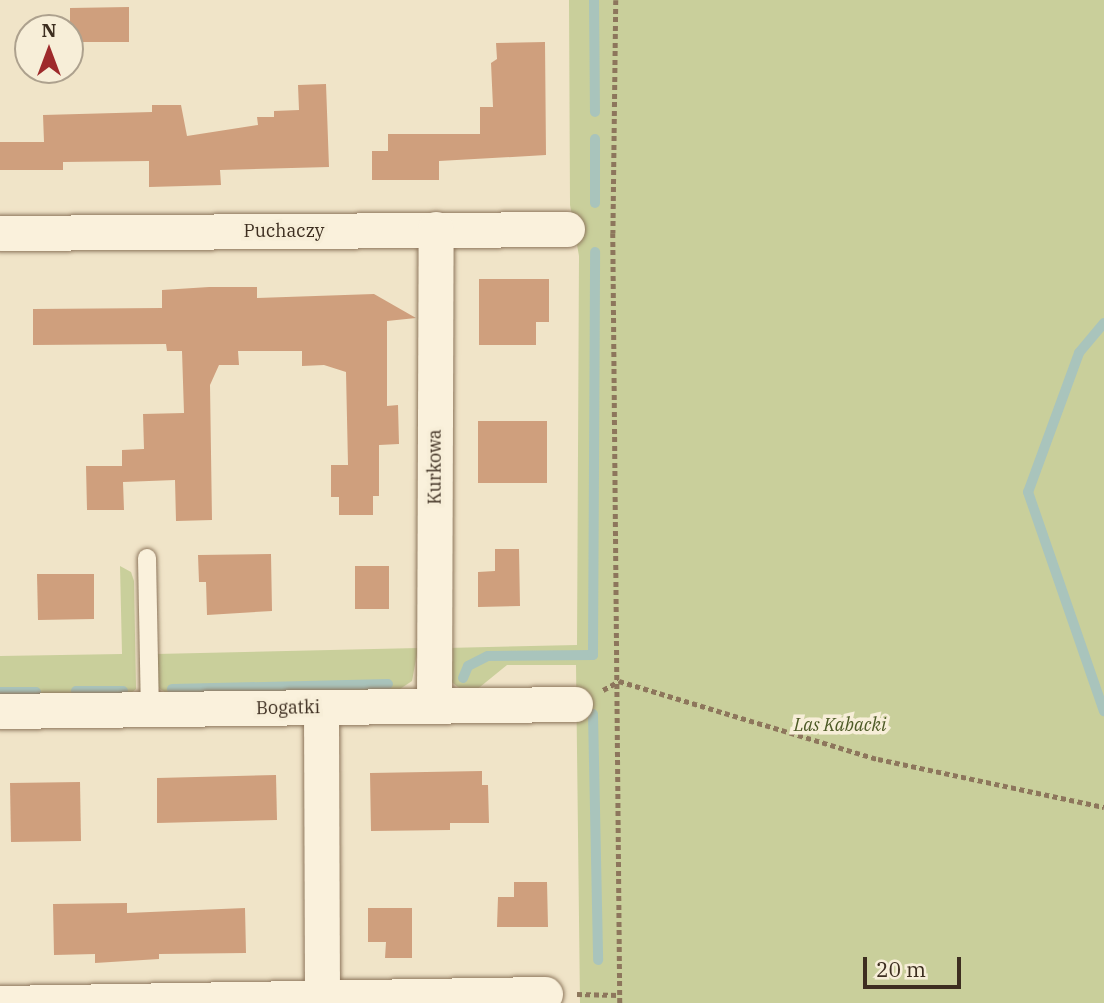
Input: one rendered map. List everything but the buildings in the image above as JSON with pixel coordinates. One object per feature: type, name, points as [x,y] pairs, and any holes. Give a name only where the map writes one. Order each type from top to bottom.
[{"type":"street","name":"Kurkowa","points":[[434,705],[436,229]]},
{"type":"street","name":"Puchaczy","points":[[0,233],[567,229]]},
{"type":"street","name":"Bogatki","points":[[0,711],[575,704]]},
{"type":"street","points":[[321,708],[322,998]]},
{"type":"street","points":[[0,1003],[545,994]]},
{"type":"lane","points":[[147,558],[150,709]]},
{"type":"path","points":[[617,0],[613,233],[620,1003]]},
{"type":"path","points":[[619,681],[878,759],[1066,795],[1104,807]]},
{"type":"path","points":[[545,994],[619,995]]},
{"type":"green space","name":"Las Kabacki","points":[[569,0],[1104,0],[1104,1003],[580,1003],[576,665],[507,665],[475,691],[463,691],[449,680],[446,648],[577,645],[579,256],[570,205]]},
{"type":"green space","points":[[120,566],[131,572],[134,581],[136,689],[126,697],[0,699],[0,656],[122,654]]},
{"type":"green space","points":[[418,648],[412,681],[397,691],[169,695],[156,686],[156,654]]},
{"type":"waterway","points":[[594,0],[595,112]]},
{"type":"waterway","points":[[595,139],[595,203]]},
{"type":"waterway","points":[[463,678],[468,666],[488,656],[593,655],[595,252]]},
{"type":"waterway","points":[[1104,323],[1079,353],[1028,492],[1104,711]]},
{"type":"waterway","points":[[172,689],[388,684]]},
{"type":"waterway","points":[[76,691],[123,691]]},
{"type":"waterway","points":[[0,692],[36,692]]},
{"type":"waterway","points":[[593,714],[598,960]]}]
